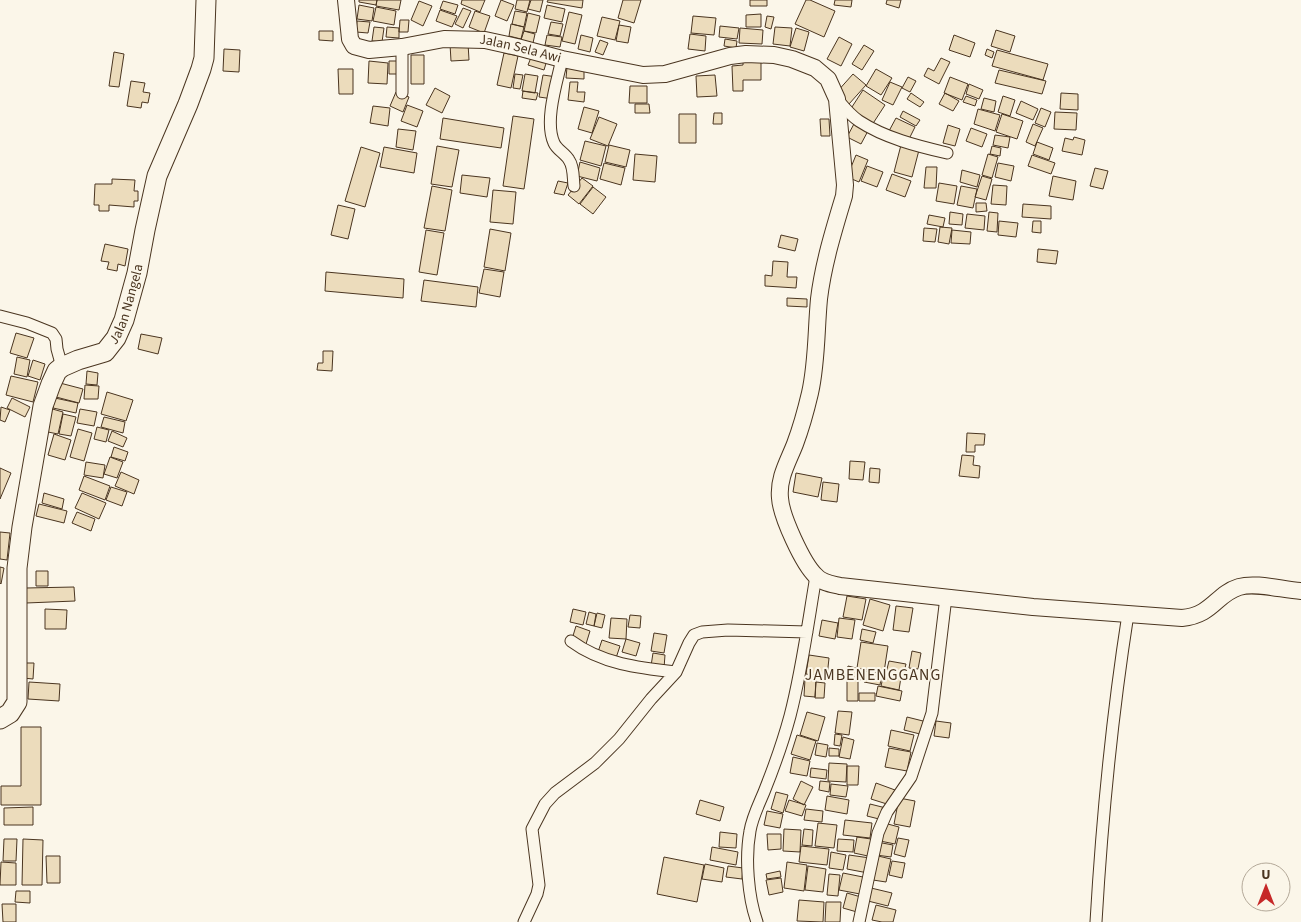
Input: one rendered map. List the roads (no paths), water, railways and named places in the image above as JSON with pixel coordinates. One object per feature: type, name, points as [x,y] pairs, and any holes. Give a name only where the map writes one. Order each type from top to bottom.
[{"type":"main road","name":"Jalan Nangela","points":[[62,367],[104,352],[116,338],[124,320],[137,273],[158,176],[188,104],[204,58],[206,0]]},
{"type":"main road","points":[[0,719],[10,713],[17,702],[16,586],[22,527],[43,406],[54,376],[62,367]]},
{"type":"street","name":"Jalan Sela Awi","points":[[346,0],[350,39],[354,46],[369,50],[402,48],[444,39],[485,40],[562,59],[643,75],[665,74],[738,55],[774,55],[792,59],[815,68],[828,79],[837,98]]},
{"type":"street","points":[[402,48],[402,92]]},
{"type":"street","points":[[562,59],[550,120],[550,133],[554,144],[569,159],[574,186]]},
{"type":"street","points":[[837,98],[858,120],[875,129],[910,144],[947,152]]},
{"type":"street","points":[[837,98],[845,185],[844,196],[822,282],[819,300],[816,360],[810,393],[780,482],[780,498],[787,525],[808,566],[816,576],[823,582],[840,586],[1033,607],[1182,618],[1204,612],[1237,588],[1248,585],[1301,592]]},
{"type":"street","points":[[0,316],[27,322],[52,333],[56,339],[56,349],[62,367]]},
{"type":"street","points":[[757,922],[752,908],[750,890],[750,830],[788,723],[807,632],[816,576]]},
{"type":"street","points":[[859,922],[878,833],[887,812],[911,777],[932,713],[946,597]]},
{"type":"street","points":[[1096,922],[1104,808],[1120,662],[1128,614]]},
{"type":"street","points":[[524,922],[537,894],[539,885],[532,829],[542,808],[555,793],[595,763],[619,739],[651,699],[676,672],[689,643],[698,633],[728,630],[807,632]]},
{"type":"street","points":[[571,641],[597,656],[629,666],[676,672]]},
{"type":"district","name":"JAMBENENGGANG","points":[[873,675]]}]
